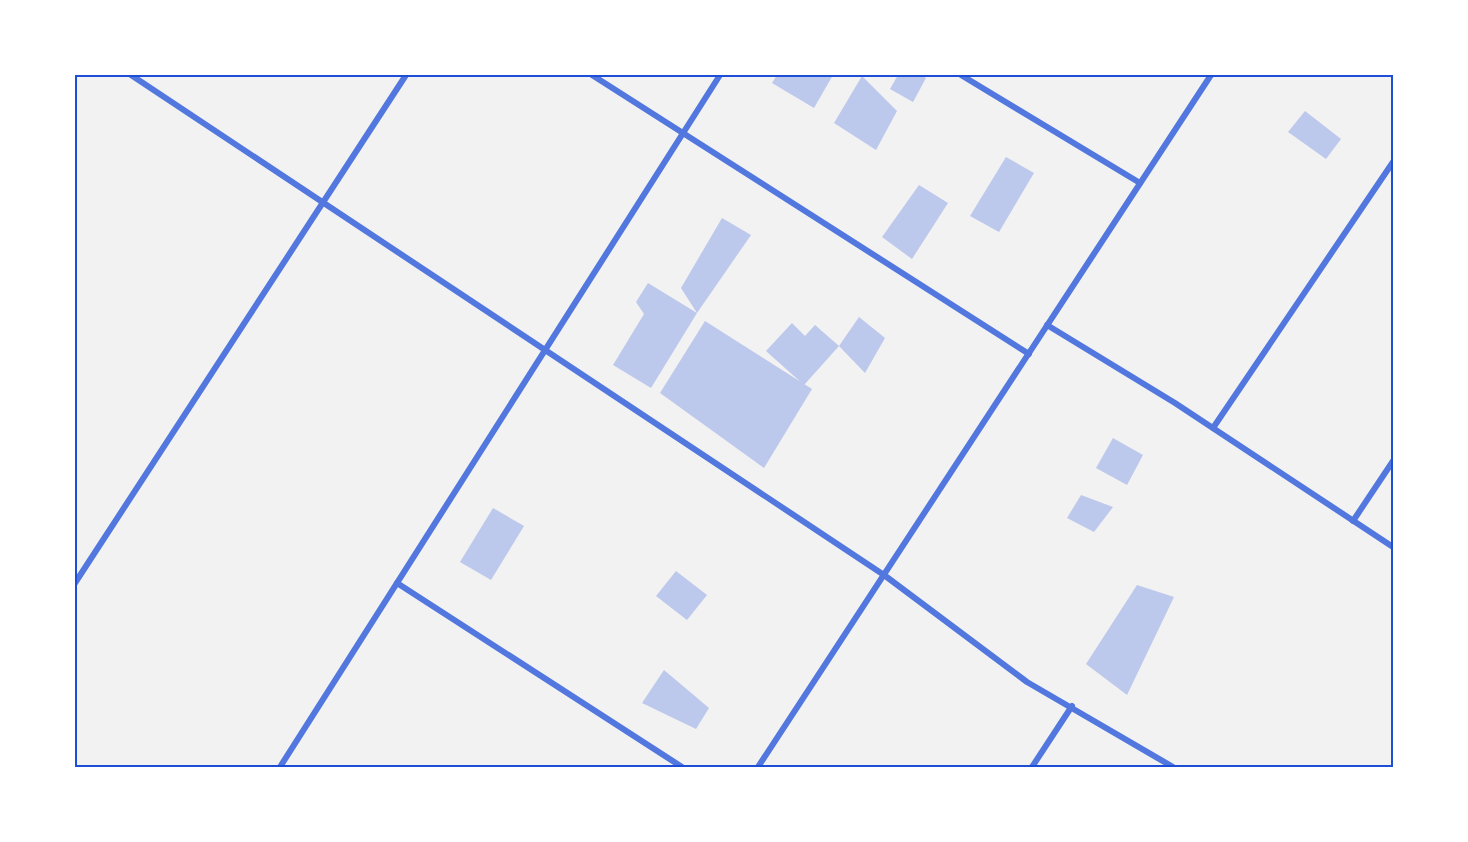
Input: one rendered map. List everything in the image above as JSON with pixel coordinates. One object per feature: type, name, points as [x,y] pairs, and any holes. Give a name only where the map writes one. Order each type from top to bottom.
[{"type":"street","points":[[131,75],[884,575],[1027,682],[1072,706],[1173,767]]},
{"type":"street","points":[[75,583],[406,75]]},
{"type":"street","points":[[592,75],[1029,354]]},
{"type":"street","points":[[280,767],[720,75]]},
{"type":"street","points":[[961,75],[1140,183]]},
{"type":"street","points":[[758,767],[1211,75]]},
{"type":"street","points":[[1213,428],[1393,162]]},
{"type":"street","points":[[1047,325],[1213,428],[1393,547]]},
{"type":"street","points":[[1353,521],[1393,461]]},
{"type":"street","points":[[397,583],[682,767]]},
{"type":"street","points":[[1032,767],[1072,706]]},
{"type":"building","points":[[777,75],[833,75],[814,108],[772,83]]},
{"type":"building","points":[[898,75],[921,75],[926,78],[913,102],[890,89]]},
{"type":"building","points":[[862,76],[897,111],[876,150],[834,123]]},
{"type":"building","points":[[1305,111],[1341,139],[1326,159],[1288,132]]},
{"type":"building","points":[[1006,157],[1034,173],[999,232],[970,216]]},
{"type":"building","points":[[919,185],[948,203],[912,259],[882,237]]},
{"type":"building","points":[[722,218],[751,235],[697,313],[681,288]]},
{"type":"building","points":[[648,283],[697,313],[651,388],[613,365],[644,314],[636,302]]},
{"type":"building","points":[[859,317],[885,338],[865,373],[839,346]]},
{"type":"building","points":[[705,321],[812,389],[764,468],[660,393]]},
{"type":"building","points":[[792,323],[805,336],[815,325],[839,346],[804,385],[766,351]]},
{"type":"building","points":[[1113,438],[1143,455],[1127,485],[1096,468]]},
{"type":"building","points":[[1081,495],[1113,507],[1094,532],[1067,518]]},
{"type":"building","points":[[493,508],[524,526],[491,580],[460,562]]},
{"type":"building","points":[[676,571],[707,595],[687,620],[656,596]]},
{"type":"building","points":[[1137,585],[1174,597],[1127,695],[1086,664]]},
{"type":"building","points":[[664,670],[709,708],[696,729],[642,703]]}]
